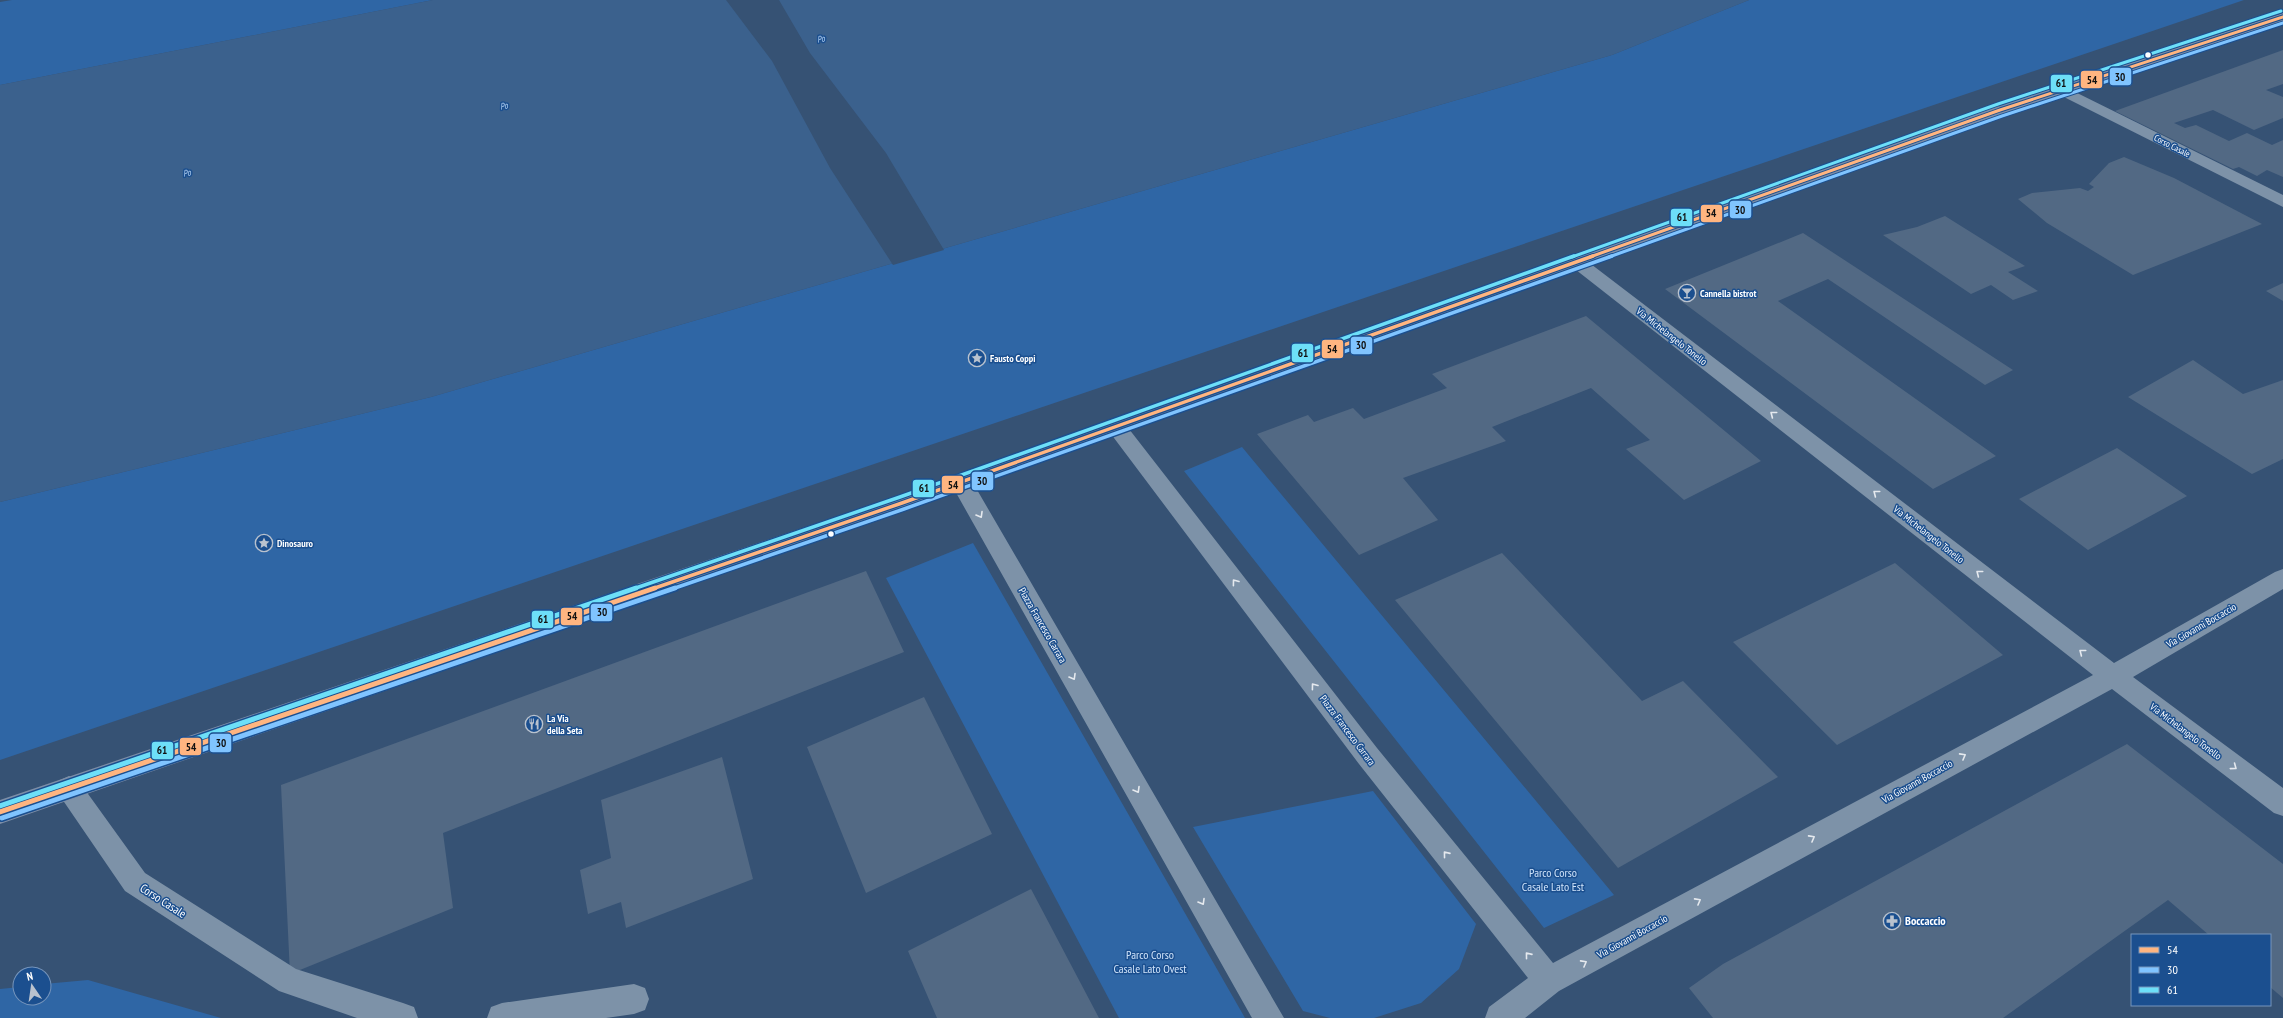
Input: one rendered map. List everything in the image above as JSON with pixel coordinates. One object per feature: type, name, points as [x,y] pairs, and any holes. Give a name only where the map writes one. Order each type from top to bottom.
[{"type":"main road","points":[[0,812],[961,482],[1115,425],[2000,110],[2283,17]]},
{"type":"street","name":"Corso Casale","points":[[2061,90],[2283,202]]},
{"type":"street","name":"Via Michelangelo Tonello","points":[[1576,262],[2113,676],[2283,804]]},
{"type":"street","name":"Piazza Francesco Carrara","points":[[1115,425],[1368,756],[1549,981]]},
{"type":"street","name":"Piazza Francesco Carrara","points":[[961,482],[1269,1018]]},
{"type":"street","name":"Via Giovanni Boccaccio","points":[[1549,981],[2113,676],[2283,578]]},
{"type":"street","name":"Corso Casale","points":[[69,788],[135,882],[289,981],[403,1018]]},
{"type":"street","points":[[1500,1018],[1549,981]]},
{"type":"street","points":[[502,1018],[634,998]]},
{"type":"green space","points":[[12,0],[433,0],[0,85],[0,2]]},
{"type":"green space","points":[[1749,0],[2244,0],[0,760],[0,502],[431,397],[1612,55]]},
{"type":"green space","name":"Parco Corso Casale Lato Est","points":[[1242,447],[1614,895],[1544,928],[1184,471]]},
{"type":"green space","name":"Parco Corso Casale Lato Ovest","points":[[973,543],[1245,1018],[1119,1018],[886,578]]},
{"type":"green space","points":[[1373,791],[1476,924],[1459,969],[1421,1003],[1374,1018],[1330,1018],[1303,1011],[1193,827]]},
{"type":"green space","points":[[88,980],[221,1018],[0,1018],[0,989],[12,988],[12,1006],[52,1006],[52,983]]},
{"type":"water","name":"Po","points":[[433,0],[1749,0],[1612,55],[431,397],[0,502],[0,85]]},
{"type":"pier","points":[[726,0],[779,0],[810,53],[886,153],[944,250],[893,265],[830,168],[772,61]]},
{"type":"building","points":[[2283,50],[2283,84],[2266,90],[2283,97],[2283,118],[2254,130],[2213,110],[2174,123],[2185,128],[2196,125],[2229,141],[2247,133],[2272,145],[2283,140],[2283,177],[2267,170],[2257,176],[2239,167],[2233,169],[2115,111]]},
{"type":"building","points":[[2124,157],[2174,178],[2262,224],[2133,275],[2047,223],[2018,199],[2032,193],[2080,188],[2088,191],[2094,187],[2089,184],[2109,163]]},
{"type":"building","points":[[1945,216],[2025,266],[2008,272],[2038,291],[2013,300],[1991,285],[1971,294],[1883,235],[1917,227]]},
{"type":"building","points":[[1803,233],[2013,370],[1985,385],[1828,279],[1778,301],[1996,456],[1933,489],[1665,289]]},
{"type":"building","points":[[2283,283],[2283,301],[2266,291]]},
{"type":"building","points":[[1586,316],[1761,461],[1684,500],[1626,449],[1650,440],[1591,388],[1492,427],[1506,441],[1403,478],[1438,520],[1359,555],[1257,434],[1308,415],[1314,422],[1353,408],[1364,419],[1447,388],[1432,374]]},
{"type":"building","points":[[2193,360],[2243,394],[2283,380],[2283,459],[2252,474],[2128,397]]},
{"type":"building","points":[[2117,448],[2187,496],[2088,550],[2019,499]]},
{"type":"building","points":[[1502,553],[1642,701],[1683,681],[1778,777],[1618,868],[1395,600]]},
{"type":"building","points":[[1895,563],[2003,655],[1837,745],[1733,642]]},
{"type":"building","points":[[866,571],[904,652],[443,833],[453,908],[290,974],[281,785]]},
{"type":"building","points":[[924,697],[992,834],[866,893],[807,747]]},
{"type":"building","points":[[2127,744],[2283,864],[2283,998],[2271,988],[2271,934],[2208,934],[2168,900],[2003,1018],[1713,1018],[1689,988],[1723,964]]},
{"type":"building","points":[[722,757],[753,879],[626,928],[621,902],[588,914],[580,870],[611,858],[601,800]]},
{"type":"building","points":[[1031,889],[1099,1018],[937,1018],[908,951]]},
{"type":"transit line","name":"61","points":[[0,806],[900,497],[1998,104],[2281,11]]},
{"type":"transit line","name":"54","points":[[0,812],[902,503],[2000,110],[2283,17]]},
{"type":"transit line","name":"30","points":[[2,818],[904,509],[2002,116],[2283,23]]},
{"type":"place","name":"Cannella bistrot","points":[[1687,293]]},
{"type":"place","name":"Fausto Coppi","points":[[977,358]]},
{"type":"place","name":"Dinosauro","points":[[264,543]]},
{"type":"place","name":"La Via della Seta","points":[[534,724]]},
{"type":"place","name":"Boccaccio","points":[[1892,921]]}]
